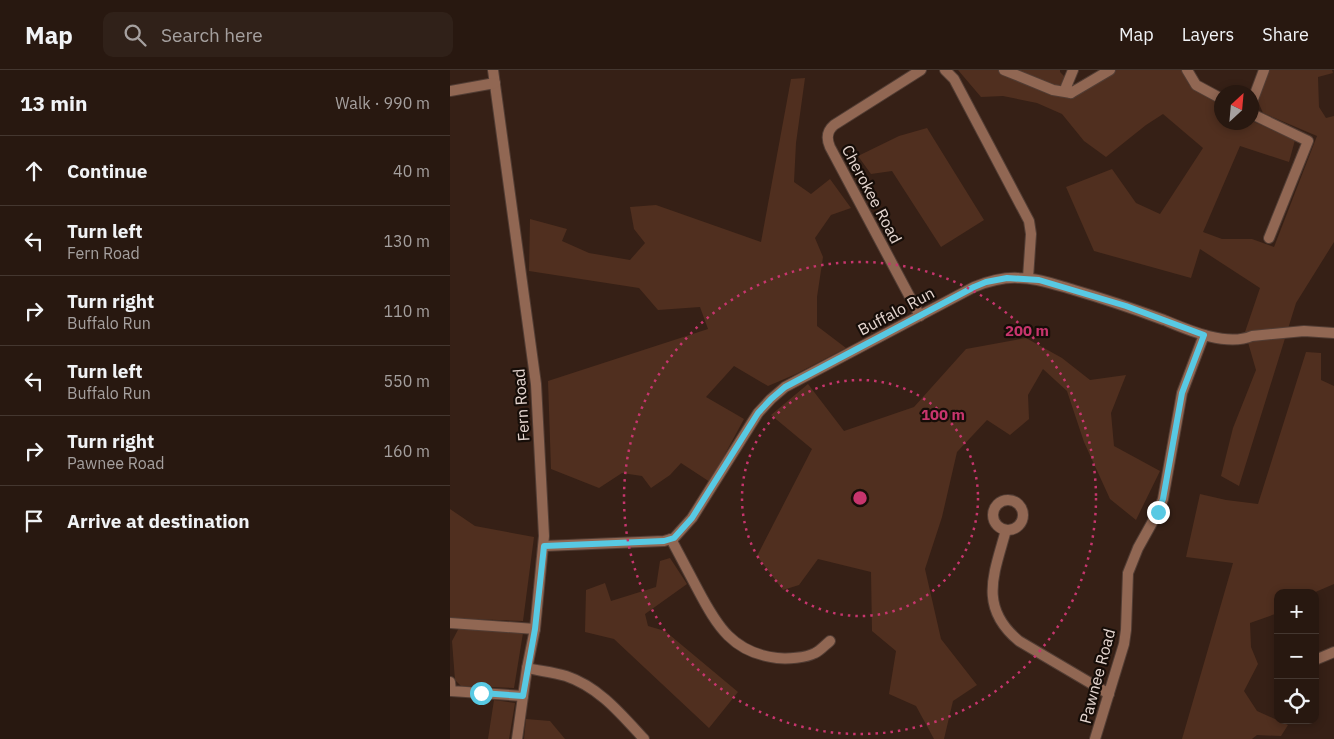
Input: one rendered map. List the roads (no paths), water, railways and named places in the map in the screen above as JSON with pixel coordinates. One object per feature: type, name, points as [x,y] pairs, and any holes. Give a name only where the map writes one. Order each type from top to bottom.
[{"type":"street","name":"Fern Road","points":[[493,70],[536,384],[544,546],[535,629],[527,668],[517,739]]},
{"type":"street","name":"Cherokee Road","points":[[920,316],[830,147],[827,137],[828,132],[834,125],[921,70]]},
{"type":"street","points":[[945,70],[954,79],[1029,221],[1031,234],[1028,278]]},
{"type":"street","points":[[1004,70],[1053,90],[1070,93],[1110,70]]},
{"type":"street","points":[[1070,93],[1066,87],[1073,70]]},
{"type":"street","points":[[1187,70],[1196,86],[1214,95]]},
{"type":"street","points":[[1258,85],[1264,70]]},
{"type":"street","points":[[450,91],[495,83]]},
{"type":"street","points":[[1259,117],[1308,141],[1269,238]]},
{"type":"street","name":"Buffalo Run","points":[[671,539],[692,518],[758,413],[785,387],[986,282],[1007,278],[1028,278],[1126,306],[1204,335],[1237,339],[1304,331],[1334,333]]},
{"type":"street","name":"Pawnee Road","points":[[1095,739],[1124,644],[1128,573],[1138,548],[1163,499],[1182,393],[1204,335]]},
{"type":"street","points":[[1006,530],[992,586],[993,605],[1001,623],[1019,641],[1109,694]]},
{"type":"street","points":[[544,546],[664,541],[671,539],[713,619],[723,632],[741,646],[761,655],[787,658],[815,654],[830,641]]},
{"type":"street","points":[[450,623],[535,629]]},
{"type":"street","points":[[1319,658],[1334,652]]},
{"type":"street","points":[[527,668],[566,676],[588,686],[607,700],[644,739]]},
{"type":"street","points":[[450,682],[451,691],[523,696]]}]
